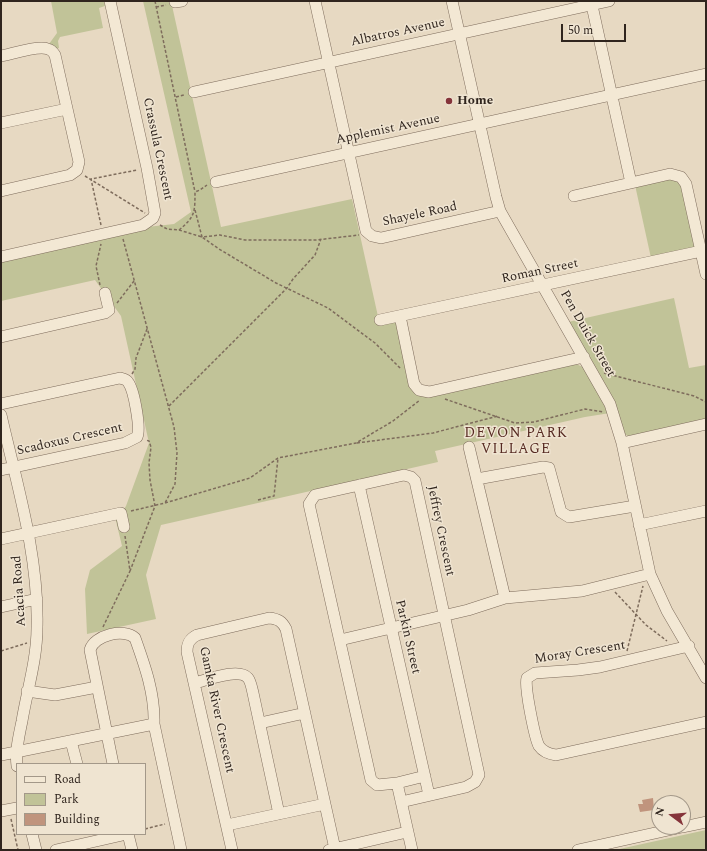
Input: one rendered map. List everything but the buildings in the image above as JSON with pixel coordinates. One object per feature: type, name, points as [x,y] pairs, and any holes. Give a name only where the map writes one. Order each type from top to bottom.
[{"type":"street","name":"Crassula Crescent","points":[[1,257],[143,226],[152,218],[156,209],[110,1]]},
{"type":"street","name":"Shayele Road","points":[[315,1],[366,230],[372,236],[381,238],[500,211]]},
{"type":"street","name":"Pen Duick Street","points":[[452,1],[500,211],[584,357],[614,413],[622,443],[639,525],[647,574],[706,678]]},
{"type":"street","name":"Albatros Avenue","points":[[194,92],[460,34],[591,3],[610,1]]},
{"type":"street","points":[[591,3],[631,183]]},
{"type":"street","points":[[1,56],[40,48],[48,48],[52,50],[55,55],[79,162],[77,170],[70,175],[1,190]]},
{"type":"street","name":"Applemist Avenue","points":[[216,182],[706,74]]},
{"type":"street","points":[[1,123],[67,109]]},
{"type":"street","points":[[574,196],[670,174],[677,175],[683,179],[686,184],[703,250],[706,274]]},
{"type":"street","name":"Roman Street","points":[[380,320],[703,250]]},
{"type":"street","points":[[1,337],[101,315],[108,310],[105,294]]},
{"type":"street","points":[[400,316],[412,377],[416,387],[422,391],[429,392],[584,357]]},
{"type":"street","points":[[1,404],[120,378],[124,379]]},
{"type":"street","name":"Scadoxus Crescent","points":[[1,470],[125,443],[137,437],[139,427],[132,389],[124,379]]},
{"type":"street","name":"Acacia Road","points":[[1,415],[28,533],[34,565],[37,599],[36,641],[16,752],[17,763]]},
{"type":"street","points":[[622,443],[706,424]]},
{"type":"street","points":[[469,447],[505,598]]},
{"type":"street","points":[[477,479],[542,466],[549,468],[561,512],[569,517],[577,517],[635,506]]},
{"type":"street","name":"Jeffrey Crescent","points":[[401,802],[471,785],[475,782],[479,775],[415,481],[407,475],[399,475],[315,495],[309,504],[371,780],[376,785],[397,784],[425,776]]},
{"type":"street","name":"Parkin Street","points":[[359,485],[429,795]]},
{"type":"street","points":[[639,525],[706,510]]},
{"type":"street","points":[[1,539],[121,512],[124,527]]},
{"type":"street","points":[[340,640],[445,616],[505,598],[582,591],[647,574]]},
{"type":"street","points":[[1,607],[37,599]]},
{"type":"street","name":"Gamka River Crescent","points":[[232,850],[187,652],[187,645],[192,637],[269,618],[283,622],[286,629],[325,804],[332,849]]},
{"type":"street","points":[[113,763],[91,656],[91,646],[98,639],[120,633],[131,634],[135,638],[155,707],[154,724],[181,850]]},
{"type":"street","name":"Moray Crescent","points":[[689,646],[628,661],[578,670],[535,673],[527,678],[525,688],[538,744],[549,754],[556,755],[572,753],[706,722]]},
{"type":"street","points":[[195,683],[234,673],[242,674],[248,678],[260,723],[279,814]]},
{"type":"street","points":[[27,691],[56,695],[97,687]]},
{"type":"street","points":[[260,723],[305,713]]},
{"type":"street","points":[[1,756],[154,724]]},
{"type":"street","points":[[71,741],[77,763]]},
{"type":"street","points":[[397,784],[412,850]]},
{"type":"street","points":[[227,825],[325,804]]},
{"type":"street","points":[[691,825],[706,822]]},
{"type":"street","points":[[332,849],[407,832]]},
{"type":"street","points":[[578,850],[651,834]]},
{"type":"street","points":[[32,835],[36,850]]},
{"type":"street","points":[[56,850],[94,838],[120,835]]},
{"type":"street","points":[[128,835],[132,850]]},
{"type":"path","points":[[155,1],[195,192],[195,210],[202,237]]},
{"type":"path","points":[[91,179],[147,168]]},
{"type":"path","points":[[77,170],[152,218],[161,226],[167,229],[179,230],[202,237],[219,249],[287,288],[328,308],[376,343],[402,370],[412,377]]},
{"type":"path","points":[[91,179],[104,234],[96,266],[99,282],[105,294]]},
{"type":"path","points":[[195,192],[207,184],[216,182]]},
{"type":"path","points":[[179,230],[190,220],[195,210]]},
{"type":"path","points":[[121,230],[174,427],[176,452],[175,484],[164,503]]},
{"type":"path","points":[[202,237],[220,235],[245,240],[321,239],[360,235],[372,236]]},
{"type":"path","points":[[169,406],[287,288],[293,279],[315,255],[321,239]]},
{"type":"path","points":[[108,310],[120,300],[134,281]]},
{"type":"path","points":[[124,379],[131,376],[135,369],[136,358],[148,328]]},
{"type":"path","points":[[591,370],[657,385],[694,396],[706,402]]},
{"type":"path","points":[[356,443],[394,421],[429,392]]},
{"type":"path","points":[[444,398],[515,423],[534,422],[585,409],[614,413]]},
{"type":"path","points":[[121,512],[155,506],[250,478],[278,458],[356,443],[433,433],[498,416]]},
{"type":"path","points":[[102,627],[130,571],[155,506],[149,463],[151,447],[149,441],[137,437]]},
{"type":"path","points":[[258,500],[274,496],[278,458]]},
{"type":"path","points":[[124,527],[130,571]]},
{"type":"path","points":[[628,661],[627,651],[637,615],[644,580],[647,574]]},
{"type":"path","points":[[610,584],[612,590],[676,650]]},
{"type":"path","points":[[1,651],[36,641]]},
{"type":"path","points":[[9,809],[18,850]]},
{"type":"path","points":[[146,829],[175,822]]},
{"type":"green space","points":[[51,1],[104,1],[105,6],[99,8],[103,28],[60,37],[58,41],[59,48],[55,49],[49,44],[57,33]]},
{"type":"green space","points":[[143,1],[171,1],[221,227],[352,199],[379,321],[396,323],[415,390],[574,363],[585,368],[610,413],[585,417],[435,451],[438,462],[161,525],[146,575],[156,619],[87,634],[85,589],[90,570],[122,546],[116,521],[126,506],[149,443],[121,316],[95,280],[1,301],[1,260],[147,227],[174,224],[191,212]]},
{"type":"green space","points":[[670,177],[680,180],[695,246],[693,248],[651,258],[635,185]]},
{"type":"green space","points":[[674,298],[689,368],[706,365],[706,421],[628,436],[623,433],[568,322]]},
{"type":"green space","points":[[706,830],[706,850],[615,850],[683,835],[691,835],[691,833]]},
{"type":"place","name":"Home","points":[[449,101]]},
{"type":"district","name":"DEVON PARK VILLAGE","points":[[516,442]]}]
